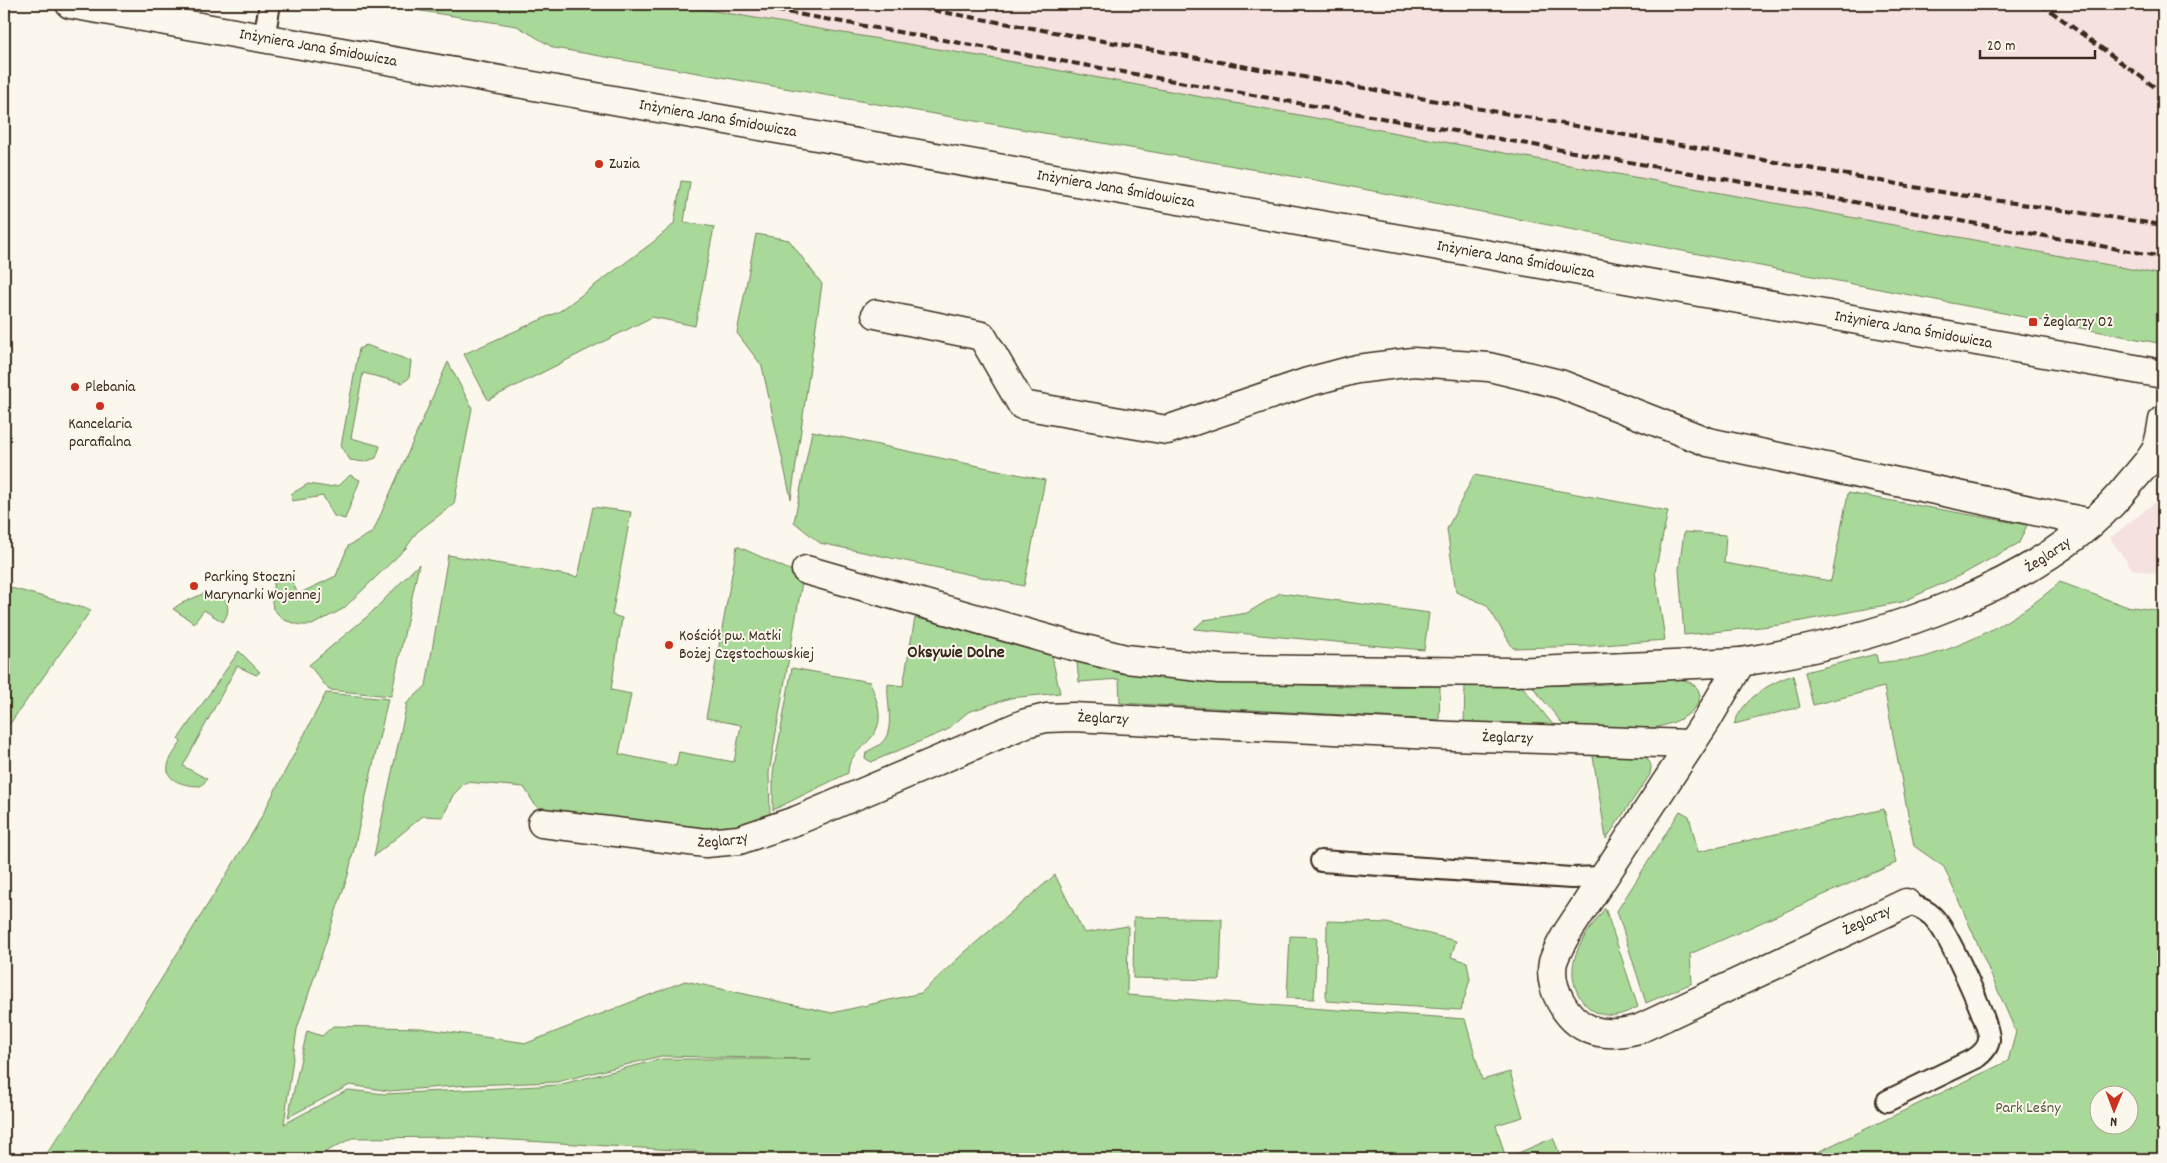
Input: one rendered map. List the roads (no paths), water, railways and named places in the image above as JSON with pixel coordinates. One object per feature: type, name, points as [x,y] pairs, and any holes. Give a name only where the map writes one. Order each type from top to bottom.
[{"type":"street","name":"Inżyniera Jana Śmidowicza","points":[[70,4],[2163,374]]},
{"type":"street","points":[[876,314],[982,336],[1022,405],[1150,428],[1167,430],[1308,382],[1357,368],[1413,362],[1489,367],[1560,384],[1708,442],[2091,523]]},
{"type":"street","name":"Żeglarzy","points":[[1906,903],[1639,1029],[1624,1033],[1590,1030],[1575,1020],[1564,1008],[1557,993],[1553,977],[1553,963],[1559,948],[1602,877],[1707,720],[1741,662],[1788,654],[1838,642],[1961,602],[2035,565],[2091,523],[2121,494],[2156,450],[2163,420]]},
{"type":"street","points":[[806,570],[1074,646],[1126,658],[1219,669],[1515,672],[1741,662]]},
{"type":"street","name":"Żeglarzy","points":[[542,823],[706,843],[739,840],[798,820],[1026,723],[1046,718],[1073,717],[1452,736],[1690,744]]},
{"type":"lane","points":[[264,38],[270,4]]},
{"type":"lane","points":[[1321,861],[1571,878],[1602,877]]},
{"type":"lane","points":[[1887,1101],[1976,1058],[1987,1047],[1989,1039],[1989,1031],[1984,1014],[1938,923],[1924,908],[1906,903]]},
{"type":"railway","points":[[741,4],[2163,257]]},
{"type":"railway","points":[[898,4],[1953,194],[2163,225]]},
{"type":"railway","points":[[2041,4],[2163,93]]},
{"type":"place","name":"Zuzia","points":[[599,164]]},
{"type":"place","name":"Żeglarzy 02","points":[[2033,322]]},
{"type":"place","name":"Plebania","points":[[75,387]]},
{"type":"place","name":"Kancelaria parafialna","points":[[100,406]]},
{"type":"place","name":"Parking Stoczni Marynarki Wojennej","points":[[194,586]]},
{"type":"place","name":"Kościół pw. Matki Bożej Częstochowskiej","points":[[669,645]]},
{"type":"district","name":"Oksywie Dolne","points":[[956,653]]},
{"type":"park label","name":"Park Leśny","points":[[2028,1108]]}]
